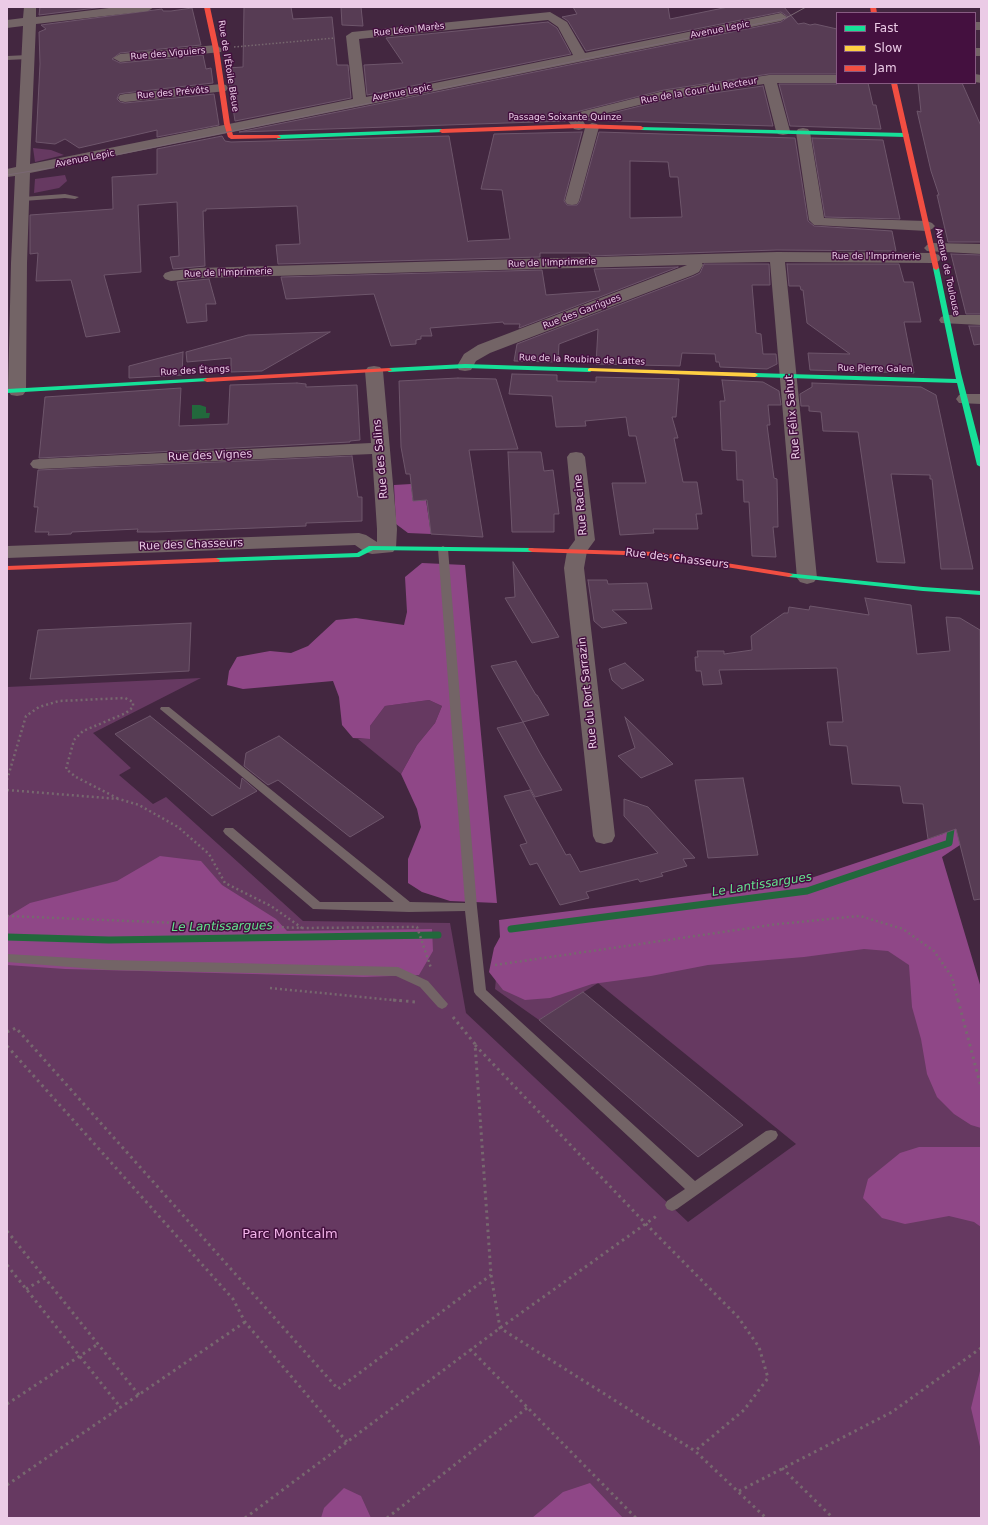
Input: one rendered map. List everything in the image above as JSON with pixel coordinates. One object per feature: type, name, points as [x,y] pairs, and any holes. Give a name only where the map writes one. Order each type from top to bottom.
[{"type":"street","points":[[12,391],[24,170],[30,7]]},
{"type":"street","points":[[7,24],[148,7]]},
{"type":"street","name":"Rue de l'Étoile Bleue","points":[[207,7],[216,49],[228,129]]},
{"type":"street","name":"Rue Léon Marès","points":[[352,36],[550,16],[563,25],[582,58]]},
{"type":"street","name":"Avenue Lepic","points":[[7,173],[781,17]]},
{"type":"street","points":[[352,36],[360,102]]},
{"type":"street","name":"Rue des Viguiers","points":[[120,58],[216,49]]},
{"type":"street","points":[[769,79],[783,132]]},
{"type":"street","name":"Rue de la Cour du Recteur","points":[[585,127],[574,118],[664,95],[769,79],[836,80]]},
{"type":"street","name":"Avenue de Toulouse","points":[[894,84],[960,380],[973,399],[981,465]]},
{"type":"street","name":"Rue des Prévôts","points":[[125,98],[221,88]]},
{"type":"street","points":[[572,201],[585,127]]},
{"type":"street","name":"Passage Soixante Quinze","points":[[228,129],[231,137],[238,138],[585,127],[906,134]]},
{"type":"street","points":[[803,132],[817,220],[819,222],[927,226]]},
{"type":"street","name":"Rue de l'Imprimerie","points":[[170,276],[198,273],[932,253],[981,249]]},
{"type":"street","name":"Rue Félix Sahut","points":[[778,257],[790,376],[807,578]]},
{"type":"street","name":"Rue des Garrigues","points":[[465,366],[470,358],[484,350],[687,272],[693,269],[695,265],[692,259]]},
{"type":"street","points":[[947,320],[981,320]]},
{"type":"street","name":"Rue de la Roubine de Lattes","points":[[374,371],[465,366],[790,376]]},
{"type":"street","name":"Rue des Étangs","points":[[12,391],[374,371]]},
{"type":"street","name":"Rue des Salins","points":[[374,371],[387,529],[379,548]]},
{"type":"street","name":"Rue Pierre Galen","points":[[790,376],[960,380]]},
{"type":"street","name":"Rue des Vignes","points":[[39,464],[380,448]]},
{"type":"street","name":"Rue Racine","points":[[576,457],[585,540],[577,551]]},
{"type":"street","name":"Rue des Chasseurs","points":[[7,552],[359,539],[379,548]]},
{"type":"street","name":"Rue des Chasseurs","points":[[7,568],[359,555],[379,548],[577,551],[656,554],[807,578],[981,593]]},
{"type":"street","name":"Rue du Port Sarrazin","points":[[577,551],[574,568],[604,836]]},
{"type":"lane","points":[[7,58],[28,57]]},
{"type":"lane","points":[[22,199],[65,196],[75,197]]},
{"type":"lane","points":[[444,549],[471,907],[480,992],[694,1188]]},
{"type":"lane","points":[[165,709],[409,908]]},
{"type":"lane","points":[[228,831],[317,906],[409,908],[471,907]]},
{"type":"lane","points":[[7,958],[108,965],[398,972],[424,984],[442,1004]]},
{"type":"lane","points":[[672,1205],[771,1135]]},
{"type":"path","points":[[216,49],[352,36]]},
{"type":"path","points":[[7,780],[26,716],[39,706],[58,702],[125,698],[133,702],[133,707],[126,713],[83,731],[74,740],[66,769],[119,799],[139,805],[178,827],[209,854],[225,883],[271,906],[302,928]]},
{"type":"path","points":[[7,790],[119,799]]},
{"type":"path","points":[[7,916],[302,928],[418,927],[442,1004],[475,1044],[646,1224],[738,1317],[759,1347],[768,1378],[744,1410],[695,1451]]},
{"type":"path","points":[[477,968],[778,924],[860,916],[902,929],[934,951],[952,977],[981,1088]]},
{"type":"path","points":[[7,1032],[16,1028],[338,1389],[491,1275]]},
{"type":"path","points":[[475,1044],[491,1275],[500,1328],[695,1451],[766,1518]]},
{"type":"path","points":[[7,1046],[233,1300],[245,1322],[347,1442]]},
{"type":"path","points":[[245,1518],[500,1328],[672,1205]]},
{"type":"path","points":[[7,1230],[139,1395]]},
{"type":"path","points":[[7,1265],[121,1408]]},
{"type":"path","points":[[26,1289],[45,1278]]},
{"type":"path","points":[[7,1486],[245,1322]]},
{"type":"path","points":[[7,1404],[98,1344]]},
{"type":"path","points":[[739,1491],[892,1412],[981,1348]]},
{"type":"path","points":[[470,1350],[636,1518]]},
{"type":"path","points":[[387,1518],[527,1408]]},
{"type":"path","points":[[782,1468],[833,1518]]},
{"type":"green space","points":[[33,148],[51,150],[64,155],[35,162]]},
{"type":"green space","points":[[65,175],[67,181],[59,188],[34,193],[35,179]]},
{"type":"green space","name":"Parc Montcalm","points":[[201,678],[93,733],[131,768],[119,775],[153,804],[166,797],[303,921],[450,923],[466,1013],[688,1222],[796,1144],[598,983],[539,1020],[495,989],[500,937],[811,899],[981,988],[981,1518],[7,1518],[7,687]]},
{"type":"green space","points":[[429,700],[442,706],[435,723],[417,745],[401,774],[358,739],[370,739],[370,726],[385,706]]},
{"type":"shaded area","points":[[192,405],[206,407],[206,413],[210,413],[209,418],[192,419]]},
{"type":"shaded area","points":[[411,484],[413,501],[426,500],[431,534],[408,533],[396,524],[394,485]]},
{"type":"shaded area","points":[[422,563],[465,565],[497,903],[450,901],[422,892],[408,883],[408,859],[421,827],[417,809],[401,774],[417,745],[435,723],[442,706],[429,700],[385,706],[370,726],[370,739],[353,738],[342,725],[339,697],[333,681],[243,689],[227,685],[229,671],[237,657],[270,651],[291,653],[308,646],[336,620],[356,618],[404,625],[407,612],[405,577]]},
{"type":"shaded area","points":[[949,723],[981,723],[981,737],[971,736],[960,845],[942,857],[981,988],[981,1128],[971,1125],[954,1114],[937,1097],[927,1074],[921,1039],[912,1007],[909,965],[888,951],[864,949],[804,957],[708,965],[651,976],[592,984],[550,998],[525,1000],[503,990],[489,972],[494,948],[500,937],[499,920],[799,882],[943,834]]},
{"type":"shaded area","points":[[160,856],[201,861],[222,885],[276,919],[287,931],[432,929],[433,951],[419,975],[364,977],[65,969],[7,965],[7,917],[30,903],[117,881]]},
{"type":"shaded area","points":[[919,1147],[981,1147],[981,1227],[974,1222],[949,1216],[905,1224],[882,1218],[863,1198],[868,1179],[900,1153]]},
{"type":"shaded area","points":[[981,1367],[981,1451],[971,1408]]},
{"type":"shaded area","points":[[590,1483],[623,1518],[532,1518],[563,1492]]},
{"type":"shaded area","points":[[344,1488],[361,1496],[371,1518],[321,1518],[324,1508]]},
{"type":"building","points":[[40,7],[104,7],[39,15]]},
{"type":"building","points":[[244,7],[291,7],[293,19],[332,17],[337,65],[348,65],[351,98],[235,121],[227,68],[243,67]]},
{"type":"building","points":[[341,7],[361,7],[363,26],[342,25]]},
{"type":"building","points":[[573,7],[668,7],[670,19],[728,7],[784,7],[798,24],[815,24],[836,29],[836,74],[769,74],[664,90],[568,114],[564,118],[566,121],[239,132],[781,22],[788,17],[781,12],[586,51],[568,21],[562,17],[577,14]]},
{"type":"building","points":[[192,8],[201,45],[120,53],[112,59],[120,63],[203,55],[206,69],[211,68],[213,83],[119,94],[117,99],[120,102],[125,103],[214,94],[219,125],[157,137],[157,130],[79,148],[65,139],[55,144],[36,142],[40,64],[39,32],[46,29],[41,25],[162,9],[163,11],[171,11]]},
{"type":"building","points":[[548,22],[557,28],[571,54],[367,95],[364,65],[403,63],[386,38]]},
{"type":"building","points":[[779,84],[868,84],[873,105],[876,105],[881,129],[790,126]]},
{"type":"building","points":[[918,84],[962,84],[981,126],[981,242],[948,242],[937,195],[939,195],[931,171],[917,111],[921,112]]},
{"type":"building","points":[[763,86],[773,126],[584,120],[664,100]]},
{"type":"building","points":[[582,132],[564,201],[567,205],[577,205],[580,201],[599,132],[795,138],[808,221],[814,226],[892,231],[896,251],[777,250],[590,256],[589,253],[540,253],[540,257],[278,264],[276,245],[300,244],[297,206],[206,209],[206,211],[203,211],[205,266],[173,269],[170,257],[179,256],[177,202],[138,205],[141,272],[104,275],[120,332],[86,337],[71,280],[36,281],[38,253],[30,254],[30,215],[113,209],[112,177],[157,174],[157,149],[222,136],[225,141],[231,142],[449,136],[468,242],[510,239],[502,190],[481,189],[494,134]],"holes":[[[630,161],[668,162],[670,177],[678,177],[682,217],[630,218]]]},
{"type":"building","points":[[812,138],[883,140],[900,219],[825,217]]},
{"type":"building","points":[[951,254],[981,255],[981,314],[966,314]]},
{"type":"building","points":[[704,264],[769,264],[770,285],[752,285],[756,333],[761,334],[763,354],[776,354],[777,364],[767,369],[720,367],[719,362],[716,362],[715,354],[682,353],[680,366],[596,364],[598,329],[559,344],[558,362],[514,361],[517,344],[694,276],[700,273]]},
{"type":"building","points":[[787,264],[899,264],[904,282],[913,282],[921,322],[904,322],[914,373],[810,370],[808,353],[850,354],[807,323],[803,290],[801,290],[800,286],[789,286]]},
{"type":"building","points":[[678,267],[519,328],[520,324],[504,324],[503,322],[430,328],[432,336],[421,336],[421,339],[416,340],[416,344],[391,346],[374,294],[286,299],[281,277],[542,270],[546,295],[600,291],[594,269]]},
{"type":"building","points":[[209,279],[216,304],[206,304],[207,321],[187,323],[177,282]]},
{"type":"building","points":[[969,326],[981,326],[981,344],[974,345]]},
{"type":"building","points":[[330,332],[262,371],[231,372],[231,358],[187,362],[186,352],[248,335]]},
{"type":"building","points":[[183,352],[182,375],[129,378],[129,366]]},
{"type":"building","points":[[512,374],[557,375],[557,381],[596,382],[596,377],[679,379],[676,417],[672,417],[678,438],[674,438],[683,482],[697,482],[702,514],[696,514],[698,529],[653,529],[654,533],[620,535],[612,483],[646,483],[636,436],[629,436],[626,417],[585,421],[586,426],[556,427],[552,396],[509,394]]},
{"type":"building","points":[[458,378],[496,379],[518,449],[469,450],[483,537],[431,534],[427,500],[413,501],[410,474],[406,474],[401,447],[399,381]]},
{"type":"building","points":[[722,380],[763,382],[779,391],[781,405],[768,405],[770,425],[767,425],[774,478],[777,479],[778,527],[773,527],[776,557],[752,556],[749,502],[744,502],[743,480],[737,480],[736,451],[722,450],[720,401],[725,401]]},
{"type":"building","points":[[812,383],[921,387],[936,395],[973,569],[941,569],[932,479],[930,479],[930,475],[891,474],[905,563],[877,562],[858,432],[823,431],[821,412],[809,411],[809,406],[801,406],[800,394],[812,387]]},
{"type":"building","points":[[306,384],[306,387],[357,385],[360,440],[350,442],[39,458],[45,397],[181,388],[179,426],[228,424],[230,385]]},
{"type":"building","points":[[508,452],[541,452],[544,471],[553,470],[559,514],[554,514],[554,532],[512,532]]},
{"type":"building","points":[[352,456],[358,497],[362,497],[362,521],[306,523],[306,526],[156,532],[137,532],[138,529],[72,532],[71,534],[48,535],[49,532],[35,532],[38,507],[34,507],[38,470]]},
{"type":"building","points":[[513,562],[559,637],[532,643],[505,598],[515,597]]},
{"type":"building","points":[[588,580],[607,580],[608,584],[647,583],[652,609],[612,610],[627,623],[602,628],[594,621]]},
{"type":"building","points":[[865,598],[911,605],[917,654],[950,651],[946,617],[960,618],[980,630],[981,899],[974,900],[956,829],[928,839],[923,804],[903,803],[900,786],[852,784],[847,746],[830,745],[827,722],[843,722],[837,668],[719,670],[722,684],[703,685],[701,671],[696,671],[695,657],[698,657],[697,651],[724,651],[724,654],[752,650],[751,636],[784,613],[788,613],[789,607],[809,610],[810,606],[869,615]]},
{"type":"building","points":[[191,623],[189,671],[30,679],[38,630]]},
{"type":"building","points":[[516,661],[549,715],[523,722],[491,666]]},
{"type":"building","points":[[625,663],[644,680],[622,689],[612,680],[609,669]]},
{"type":"building","points":[[150,716],[240,789],[242,778],[257,791],[212,816],[115,734]]},
{"type":"building","points":[[625,717],[673,764],[641,778],[618,756],[635,748]]},
{"type":"building","points":[[523,722],[562,790],[535,797],[497,728]]},
{"type":"building","points":[[279,736],[384,817],[350,837],[278,780],[268,785],[244,766],[246,753]]},
{"type":"building","points":[[743,778],[758,855],[708,858],[695,780]]},
{"type":"building","points":[[530,790],[566,855],[570,854],[580,872],[658,853],[624,816],[624,799],[648,807],[695,858],[683,859],[687,866],[661,873],[663,876],[640,882],[638,879],[586,892],[589,898],[560,905],[537,863],[530,865],[520,845],[527,843],[504,796]]},
{"type":"building","points":[[583,992],[743,1125],[698,1157],[539,1020]]},
{"type":"waterway","name":"Le Lantissargues","points":[[511,929],[807,891],[949,843],[952,822]]},
{"type":"waterway","name":"Le Lantissargues","points":[[7,937],[109,940],[438,935]]},
{"type":"tram line","points":[[7,175],[57,167],[786,18],[806,7]]},
{"type":"traffic: fast","points":[[641,128],[906,135]]},
{"type":"traffic: fast","points":[[278,137],[442,131]]},
{"type":"traffic: fast","points":[[936,268],[958,373],[981,465]]},
{"type":"traffic: fast","points":[[389,370],[465,366],[590,370]]},
{"type":"traffic: fast","points":[[755,375],[960,381]]},
{"type":"traffic: fast","points":[[7,391],[207,380]]},
{"type":"traffic: fast","points":[[216,560],[359,555],[372,548],[532,550]]},
{"type":"traffic: fast","points":[[789,575],[923,589],[981,593]]},
{"type":"traffic: slow","points":[[590,370],[755,375]]},
{"type":"traffic: jam","points":[[207,7],[216,49],[227,124],[231,137],[278,137]]},
{"type":"traffic: jam","points":[[873,7],[874,12]]},
{"type":"traffic: jam","points":[[894,84],[936,268]]},
{"type":"traffic: jam","points":[[442,131],[579,126],[641,128]]},
{"type":"traffic: jam","points":[[207,380],[389,370]]},
{"type":"traffic: jam","points":[[532,550],[657,554],[789,575]]},
{"type":"traffic: jam","points":[[7,568],[216,560]]}]
